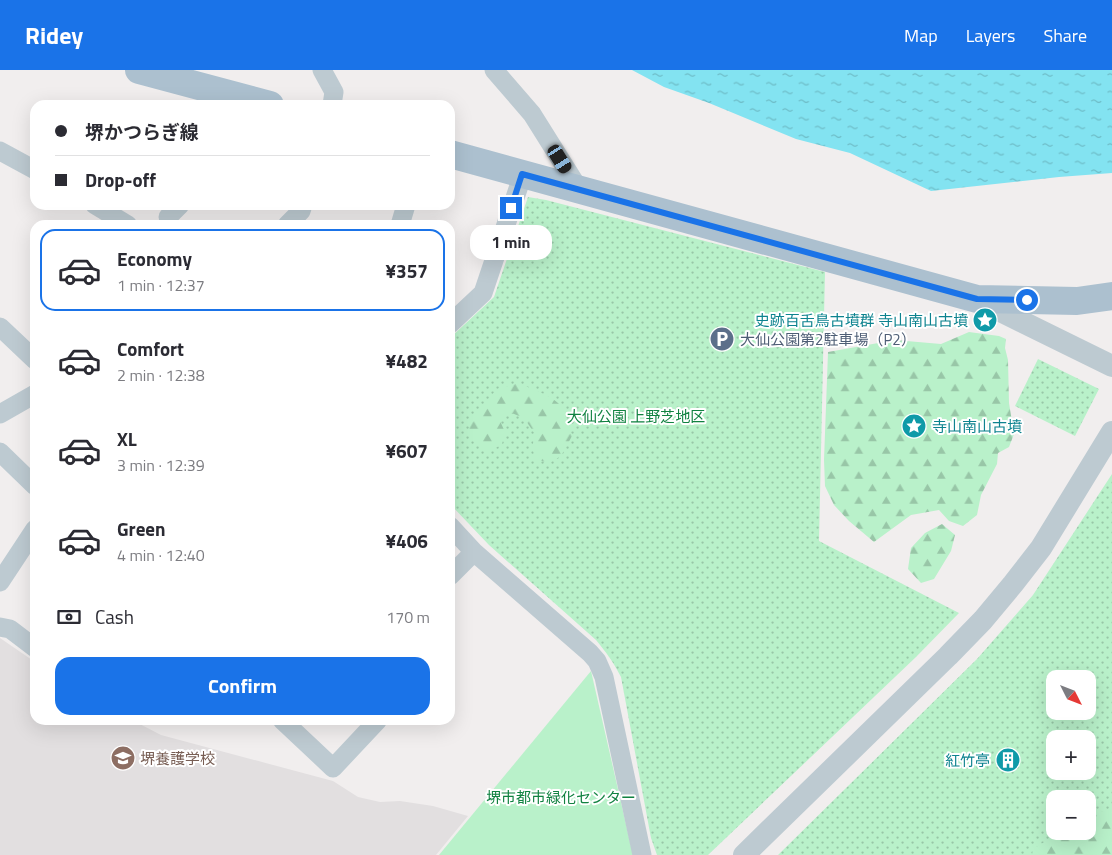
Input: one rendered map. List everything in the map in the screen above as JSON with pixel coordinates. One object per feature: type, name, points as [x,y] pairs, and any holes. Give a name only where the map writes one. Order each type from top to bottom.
[{"type":"main road","points":[[145,71],[235,100]]},
{"type":"main road","points":[[455,155],[977,299],[1077,302],[1112,296]]},
{"type":"street","points":[[322,70],[334,92],[333,100]]},
{"type":"street","points":[[494,70],[532,114],[578,189]]},
{"type":"street","points":[[0,151],[30,167]]},
{"type":"street","points":[[455,319],[483,293],[522,174]]},
{"type":"street","points":[[103,210],[120,220]]},
{"type":"street","points":[[292,220],[301,210]]},
{"type":"street","points":[[977,299],[1112,366]]},
{"type":"street","points":[[0,327],[30,355]]},
{"type":"street","points":[[0,414],[30,397]]},
{"type":"street","points":[[744,855],[983,620],[1041,548],[1112,432]]},
{"type":"street","points":[[0,452],[30,481]]},
{"type":"street","points":[[455,531],[474,552],[597,661],[604,677],[642,855]]},
{"type":"street","points":[[2,574],[30,536]]},
{"type":"street","points":[[455,571],[474,552]]},
{"type":"street","points":[[0,627],[10,629],[30,644]]},
{"type":"street","points":[[287,725],[333,768],[373,725]]},
{"type":"shaded area","name":"堺養護学校","points":[[0,638],[30,659],[30,725],[142,725],[161,735],[333,781],[358,797],[380,802],[400,801],[433,806],[468,816],[436,855],[0,855]]},
{"type":"green space","name":"大仙公園 上野芝地区","points":[[528,197],[825,272],[819,541],[959,613],[916,657],[708,855],[657,855],[651,838],[621,677],[616,667],[596,640],[489,545],[455,509],[455,333],[494,297]]},
{"type":"green space","points":[[969,332],[999,336],[1006,339],[1009,403],[1014,434],[1009,447],[998,453],[997,464],[981,495],[977,515],[963,526],[949,521],[939,510],[911,515],[874,542],[849,521],[834,505],[825,486],[824,460],[828,352],[895,340],[941,344]]},
{"type":"green space","points":[[1038,359],[1099,389],[1075,436],[1015,406]]},
{"type":"green space","points":[[519,383],[554,400],[561,406],[567,418],[572,436],[561,456],[549,463],[536,459],[532,448],[535,434],[524,418],[507,411],[500,421],[505,432],[502,444],[489,452],[472,440],[468,423],[497,389]]},
{"type":"green space","points":[[1112,474],[1112,855],[778,855],[977,659],[1033,595]]},
{"type":"green space","points":[[942,524],[955,535],[951,551],[934,579],[921,583],[908,569],[911,548],[925,533]]},
{"type":"green space","name":"堺市都市緑化センター","points":[[591,671],[633,855],[439,855]]},
{"type":"green space","points":[[1112,808],[1112,855],[1032,855],[1033,849],[1048,840],[1096,840],[1096,813]]},
{"type":"water","points":[[632,70],[1112,70],[1112,173],[931,191],[850,153],[796,139],[709,103],[664,87]]},
{"type":"place","name":"史跡百舌鳥古墳群 寺山南山古墳","points":[[985,320]]},
{"type":"place","name":"大仙公園第2駐車場（P2）","points":[[722,339]]},
{"type":"place","name":"寺山南山古墳","points":[[914,426]]},
{"type":"place","name":"堺養護学校","points":[[123,758]]},
{"type":"place","name":"紅竹亭","points":[[1008,760]]},
{"type":"route","points":[[511,208],[522,174],[977,299],[1027,300]]}]
